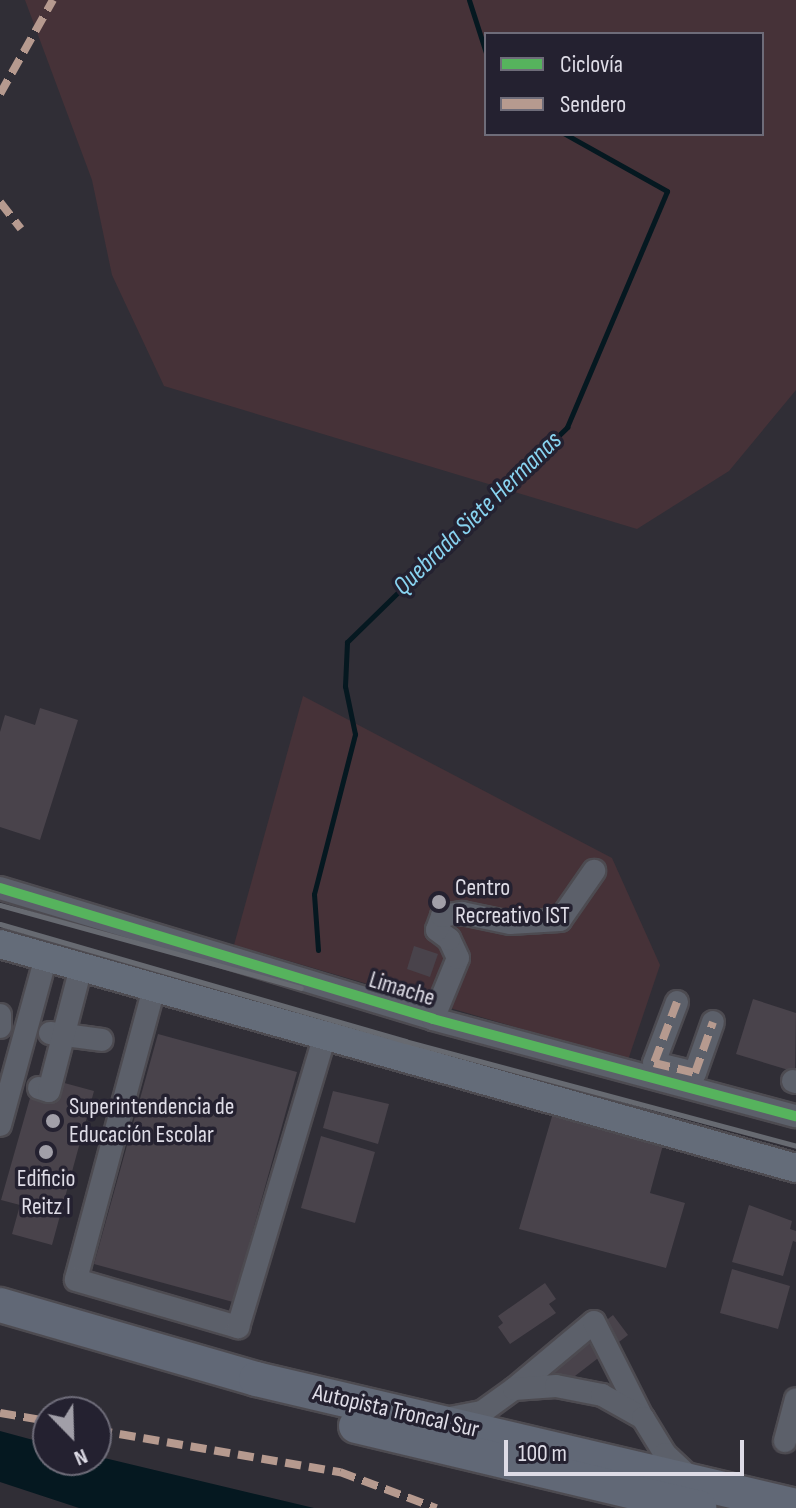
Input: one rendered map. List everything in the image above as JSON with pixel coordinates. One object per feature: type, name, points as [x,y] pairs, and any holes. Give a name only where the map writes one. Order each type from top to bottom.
[{"type":"highway","name":"Autopista Troncal Sur","points":[[0,1305],[212,1368],[433,1419],[697,1494]]},
{"type":"highway","name":"Autopista Troncal Sur","points":[[0,1330],[161,1378],[697,1494],[796,1506]]},
{"type":"main road","points":[[1,949],[46,957],[796,1168]]},
{"type":"street","points":[[433,1019],[458,958],[449,939],[437,930],[442,916],[462,913],[510,923],[560,920],[594,871]]},
{"type":"street","name":"Limache","points":[[0,888],[433,1019],[666,1074],[796,1116]]},
{"type":"street","points":[[0,1125],[46,957]]},
{"type":"street","points":[[39,1078],[49,1091],[81,967]]},
{"type":"street","points":[[154,988],[76,1280],[238,1327],[325,1036]]},
{"type":"street","points":[[677,1002],[654,1063],[666,1074],[695,1073],[713,1022]]},
{"type":"street","points":[[0,1015],[0,1027]]},
{"type":"street","points":[[64,1033],[102,1040]]},
{"type":"street","points":[[433,1419],[482,1412],[594,1322],[643,1418],[665,1454],[697,1494]]},
{"type":"street","points":[[514,1389],[556,1386],[602,1395],[643,1418]]},
{"type":"street","points":[[785,1441],[796,1399]]},
{"type":"shaded area","points":[[25,0],[796,0],[796,390],[729,471],[637,529],[164,386],[112,275],[92,180]]},
{"type":"shaded area","name":"Centro Recreativo IST","points":[[303,696],[612,858],[660,965],[628,1060],[234,945]]},
{"type":"water","points":[[0,1431],[32,1440],[32,1476],[112,1476],[112,1460],[314,1508],[79,1508],[0,1482]]},
{"type":"building","points":[[40,708],[78,720],[40,840],[0,827],[0,732],[5,715],[35,725]]},
{"type":"building","points":[[414,946],[438,954],[430,977],[407,969]]},
{"type":"building","points":[[753,999],[796,1013],[795,1072],[736,1054]]},
{"type":"building","points":[[158,1034],[297,1072],[233,1302],[94,1264]]},
{"type":"building","name":"Edificio Reitz I","points":[[57,1081],[94,1091],[52,1245],[12,1234],[20,1205],[1,1200],[30,1098],[51,1104]]},
{"type":"building","points":[[333,1091],[389,1104],[378,1144],[323,1128]]},
{"type":"building","points":[[553,1113],[663,1145],[650,1193],[685,1203],[666,1268],[519,1229]]},
{"type":"building","points":[[321,1136],[375,1152],[355,1223],[301,1208]]},
{"type":"building","points":[[749,1205],[792,1221],[790,1229],[796,1231],[796,1242],[793,1241],[783,1276],[732,1262]]},
{"type":"building","points":[[732,1269],[790,1286],[778,1329],[720,1313]]},
{"type":"building","points":[[545,1283],[556,1299],[549,1304],[556,1313],[510,1344],[498,1327],[503,1323],[498,1316]]},
{"type":"building","points":[[613,1315],[628,1335],[553,1393],[538,1374]]},
{"type":"waterway","name":"Quebrada Siete Hermanas","points":[[469,0],[484,47]]},
{"type":"waterway","name":"Quebrada Siete Hermanas","points":[[318,950],[314,894],[355,734],[345,686],[347,642],[567,427],[667,191],[569,136]]},
{"type":"railway","points":[[0,905],[301,988]]},
{"type":"railway","points":[[0,924],[405,1041],[796,1146]]},
{"type":"marked path","points":[[0,94],[53,0]]},
{"type":"marked path","points":[[0,202],[21,229]]},
{"type":"marked path","points":[[677,1002],[654,1063],[695,1073],[713,1022]]},
{"type":"marked path","points":[[0,1413],[32,1418]]},
{"type":"marked path","points":[[112,1433],[340,1472],[436,1508]]},
{"type":"cycle path","points":[[0,888],[433,1019],[796,1116]]},
{"type":"place","name":"Centro Recreativo IST","points":[[439,902]]},
{"type":"place","name":"Superintendencia de Educación Escolar","points":[[53,1121]]},
{"type":"place","name":"Edificio Reitz I","points":[[46,1152]]}]
